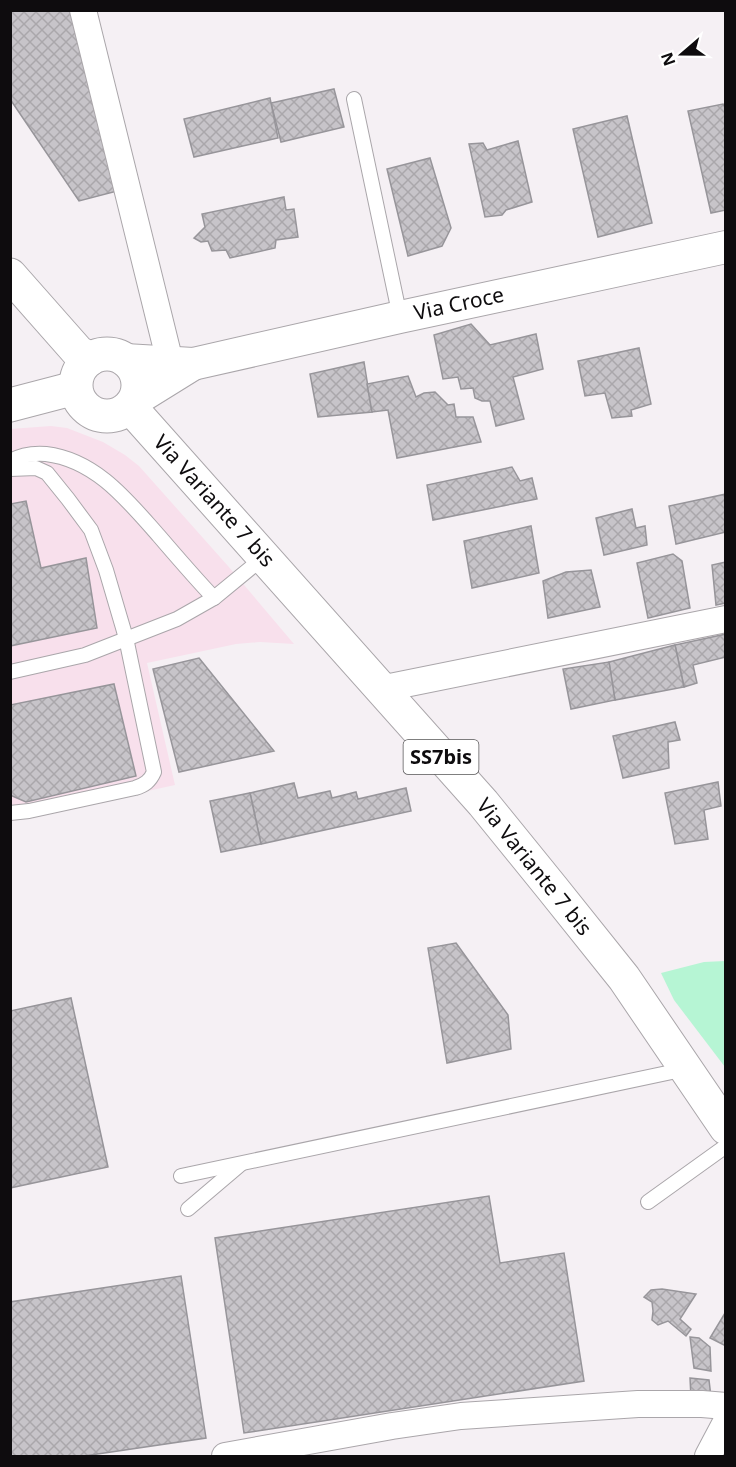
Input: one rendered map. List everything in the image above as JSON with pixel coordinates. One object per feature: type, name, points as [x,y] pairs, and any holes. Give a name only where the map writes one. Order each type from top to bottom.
[{"type":"main road","points":[[10,275],[78,352],[90,359]]},
{"type":"main road","points":[[108,354],[125,360],[136,374],[138,382],[138,391],[132,403],[122,414],[112,417],[102,417],[92,413],[78,398],[75,388],[78,371],[83,364],[99,355],[108,354]]},
{"type":"main road","points":[[10,405],[75,388]]},
{"type":"main road","name":"Via Variante 7 bis","points":[[132,403],[264,557],[483,803],[624,978],[726,1128]]},
{"type":"street","points":[[83,10],[182,363]]},
{"type":"street","name":"Via Croce","points":[[125,360],[182,363],[726,247]]},
{"type":"street","name":"Via Croce","points":[[132,403],[182,363]]},
{"type":"street","points":[[380,689],[726,619]]},
{"type":"street","points":[[225,1456],[461,1416],[638,1404],[726,1406]]},
{"type":"street","points":[[708,1456],[726,1422]]},
{"type":"lane","points":[[354,99],[400,317]]},
{"type":"lane","points":[[10,461],[18,457],[39,454],[56,456],[82,465],[100,476],[124,498],[214,598]]},
{"type":"lane","points":[[10,469],[36,468],[47,473],[91,530],[106,570],[126,638],[154,772],[151,779],[135,788],[10,813]]},
{"type":"lane","points":[[10,672],[85,655],[177,619],[214,598],[264,557]]},
{"type":"lane","points":[[181,1176],[686,1069]]},
{"type":"lane","points":[[648,1202],[726,1146]]},
{"type":"lane","points":[[188,1209],[244,1162]]},
{"type":"shaded area","points":[[51,426],[67,428],[103,442],[139,466],[294,644],[260,642],[236,644],[147,663],[175,785],[11,821],[10,429]]},
{"type":"green space","points":[[726,961],[725,1067],[674,1000],[661,973],[704,962]]},
{"type":"building","points":[[10,10],[73,10],[121,190],[79,201],[10,99]]},
{"type":"building","points":[[334,89],[344,127],[281,142],[271,103]]},
{"type":"building","points":[[270,98],[278,138],[194,157],[184,119]]},
{"type":"building","points":[[723,104],[726,109],[726,210],[711,213],[688,111]]},
{"type":"building","points":[[627,116],[652,223],[598,237],[573,129]]},
{"type":"building","points":[[518,141],[532,202],[506,210],[502,215],[485,217],[469,144],[483,143],[487,150]]},
{"type":"building","points":[[430,158],[451,228],[442,246],[408,256],[387,169]]},
{"type":"building","points":[[284,197],[286,210],[294,209],[298,237],[276,240],[275,248],[230,258],[226,250],[212,251],[208,241],[201,242],[194,238],[205,227],[202,214]]},
{"type":"building","points":[[471,324],[490,345],[536,334],[543,369],[513,377],[524,419],[496,426],[490,401],[475,398],[473,388],[461,389],[458,377],[443,379],[434,335]]},
{"type":"building","points":[[639,348],[651,404],[631,410],[632,416],[612,418],[605,393],[585,396],[578,361]]},
{"type":"building","points":[[364,362],[372,412],[318,417],[310,374]]},
{"type":"building","points":[[408,376],[416,397],[424,393],[435,392],[448,405],[454,404],[456,417],[473,417],[481,442],[397,458],[388,410],[372,412],[367,384]]},
{"type":"building","points":[[512,467],[520,481],[532,478],[537,499],[433,520],[427,485]]},
{"type":"building","points":[[726,494],[726,532],[676,544],[669,506]]},
{"type":"building","points":[[26,501],[41,568],[86,558],[97,628],[10,646],[10,504]]},
{"type":"building","points":[[632,509],[636,528],[645,526],[647,545],[604,555],[596,518]]},
{"type":"building","points":[[531,526],[539,573],[472,588],[464,541]]},
{"type":"building","points":[[673,554],[682,561],[690,608],[648,618],[637,563]]},
{"type":"building","points":[[726,562],[726,603],[716,605],[712,565]]},
{"type":"building","points":[[591,570],[600,607],[548,618],[543,581],[566,572]]},
{"type":"building","points":[[726,634],[726,657],[693,665],[697,683],[684,687],[675,645]]},
{"type":"building","points":[[675,645],[684,687],[615,700],[609,662]]},
{"type":"building","points":[[199,658],[274,751],[179,772],[153,669]]},
{"type":"building","points":[[609,662],[615,700],[571,709],[563,669]]},
{"type":"building","points":[[114,684],[136,776],[26,802],[10,795],[10,705]]},
{"type":"building","points":[[675,722],[680,740],[668,742],[669,768],[623,778],[613,736]]},
{"type":"building","points":[[718,782],[721,806],[704,810],[708,839],[675,844],[665,793]]},
{"type":"building","points":[[294,783],[298,798],[330,791],[332,798],[356,792],[358,799],[406,788],[411,811],[261,844],[250,793]]},
{"type":"building","points":[[250,793],[261,844],[221,852],[210,801]]},
{"type":"building","points":[[456,943],[508,1015],[511,1049],[447,1063],[428,948]]},
{"type":"building","points":[[71,998],[108,1167],[10,1188],[10,1011]]},
{"type":"building","points":[[489,1196],[500,1263],[564,1253],[584,1381],[244,1433],[215,1238]]},
{"type":"building","points":[[181,1276],[206,1438],[84,1456],[10,1456],[10,1302]]},
{"type":"building","points":[[662,1289],[696,1294],[680,1319],[691,1329],[686,1336],[668,1321],[658,1325],[652,1320],[652,1302],[644,1297],[651,1290]]},
{"type":"building","points":[[726,1313],[726,1346],[710,1338]]},
{"type":"building","points":[[690,1337],[699,1338],[710,1347],[711,1371],[694,1368]]},
{"type":"building","points":[[690,1378],[709,1380],[711,1397],[691,1398]]}]
